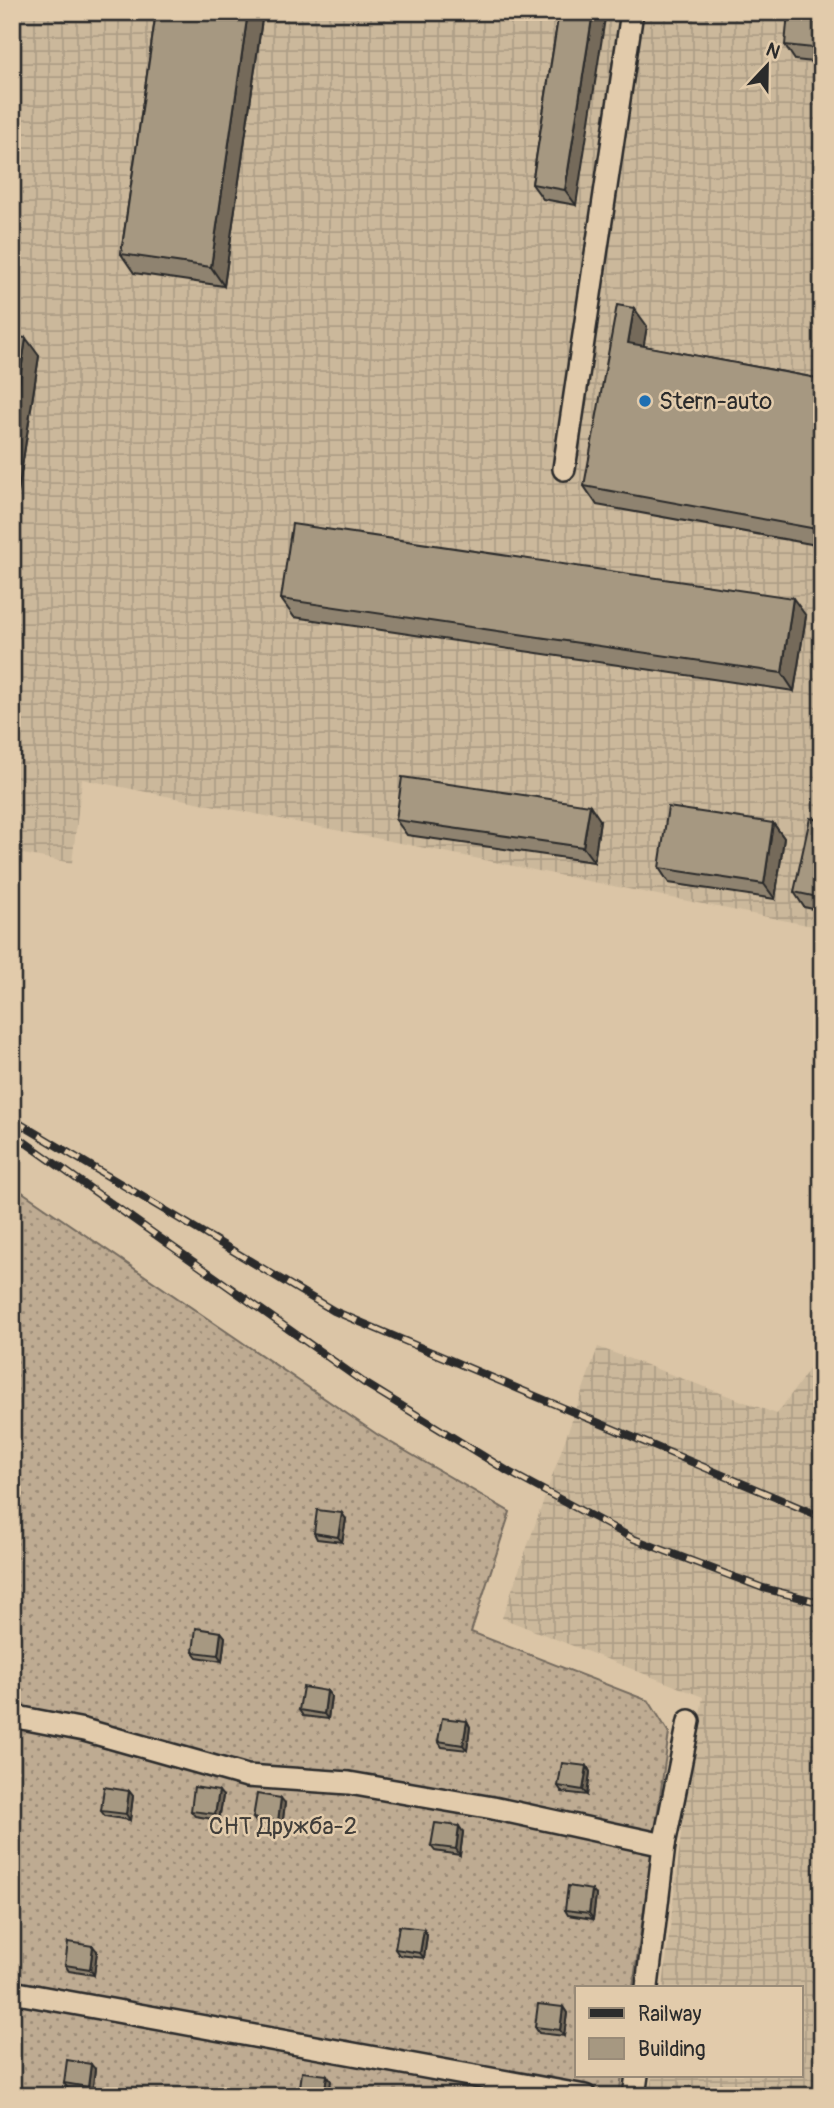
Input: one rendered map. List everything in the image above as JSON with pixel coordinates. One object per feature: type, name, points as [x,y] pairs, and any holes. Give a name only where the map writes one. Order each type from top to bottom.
[{"type":"lane","points":[[565,469],[632,12]]},
{"type":"lane","points":[[12,1716],[84,1730],[247,1776],[349,1783],[493,1808],[664,1845]]},
{"type":"lane","points":[[647,1986],[664,1845],[689,1721]]},
{"type":"lane","points":[[12,1992],[585,2096]]},
{"type":"lane","points":[[635,2096],[637,2076]]},
{"type":"shaded area","points":[[12,12],[822,12],[822,928],[82,779],[72,863],[12,852]]},
{"type":"shaded area","points":[[598,1347],[777,1414],[822,1351],[822,2096],[649,2096],[652,2076],[802,2076],[802,1986],[663,1986],[684,1809],[703,1697],[502,1618]]},
{"type":"green space","name":"СНТ Дружба-2","points":[[12,1185],[378,1435],[510,1512],[471,1632],[649,1701],[669,1733],[633,1986],[575,1986],[575,2076],[622,2076],[619,2096],[12,2096]]},
{"type":"building","points":[[156,12],[248,12],[211,267],[121,254]]},
{"type":"building","points":[[559,12],[593,12],[565,190],[532,184]]},
{"type":"building","points":[[788,12],[822,12],[822,49],[785,45]]},
{"type":"building","points":[[617,305],[634,308],[628,343],[822,379],[822,530],[584,486]]},
{"type":"building","points":[[12,336],[26,338],[12,430]]},
{"type":"building","points":[[292,524],[793,598],[782,673],[281,599]]},
{"type":"building","points":[[402,777],[590,805],[583,847],[396,820]]},
{"type":"building","points":[[668,807],[773,823],[764,884],[659,868]]},
{"type":"building","points":[[810,818],[822,821],[822,898],[794,892]]},
{"type":"building","points":[[317,1510],[342,1513],[338,1537],[314,1533]]},
{"type":"building","points":[[196,1628],[221,1632],[218,1655],[193,1652]]},
{"type":"building","points":[[303,1687],[327,1691],[324,1714],[299,1710]]},
{"type":"building","points":[[442,1718],[467,1721],[463,1745],[438,1741]]},
{"type":"building","points":[[562,1763],[587,1766],[583,1790],[558,1786]]},
{"type":"building","points":[[104,1787],[129,1791],[126,1814],[101,1811]]},
{"type":"building","points":[[194,1787],[219,1791],[215,1814],[191,1811]]},
{"type":"building","points":[[257,1794],[281,1798],[278,1821],[253,1818]]},
{"type":"building","points":[[435,1823],[459,1826],[456,1849],[431,1846]]},
{"type":"building","points":[[568,1886],[592,1890],[589,1913],[565,1910]]},
{"type":"building","points":[[399,1926],[424,1929],[420,1953],[395,1949]]},
{"type":"building","points":[[68,1942],[93,1946],[90,1969],[65,1965]]},
{"type":"building","points":[[538,2004],[563,2007],[560,2030],[535,2027]]},
{"type":"building","points":[[67,2060],[91,2064],[88,2087],[64,2083]]},
{"type":"building","points":[[302,2072],[327,2075],[324,2096],[299,2095]]},
{"type":"building","points":[[184,2089],[209,2093],[208,2096],[183,2096]]},
{"type":"building","points":[[408,2093],[430,2096],[408,2096]]},
{"type":"railway","points":[[12,1119],[334,1311],[822,1517]]},
{"type":"railway","points":[[12,1133],[363,1382],[509,1472],[634,1539],[763,1588],[822,1603]]},
{"type":"place","name":"Stern-auto","points":[[645,401]]}]
